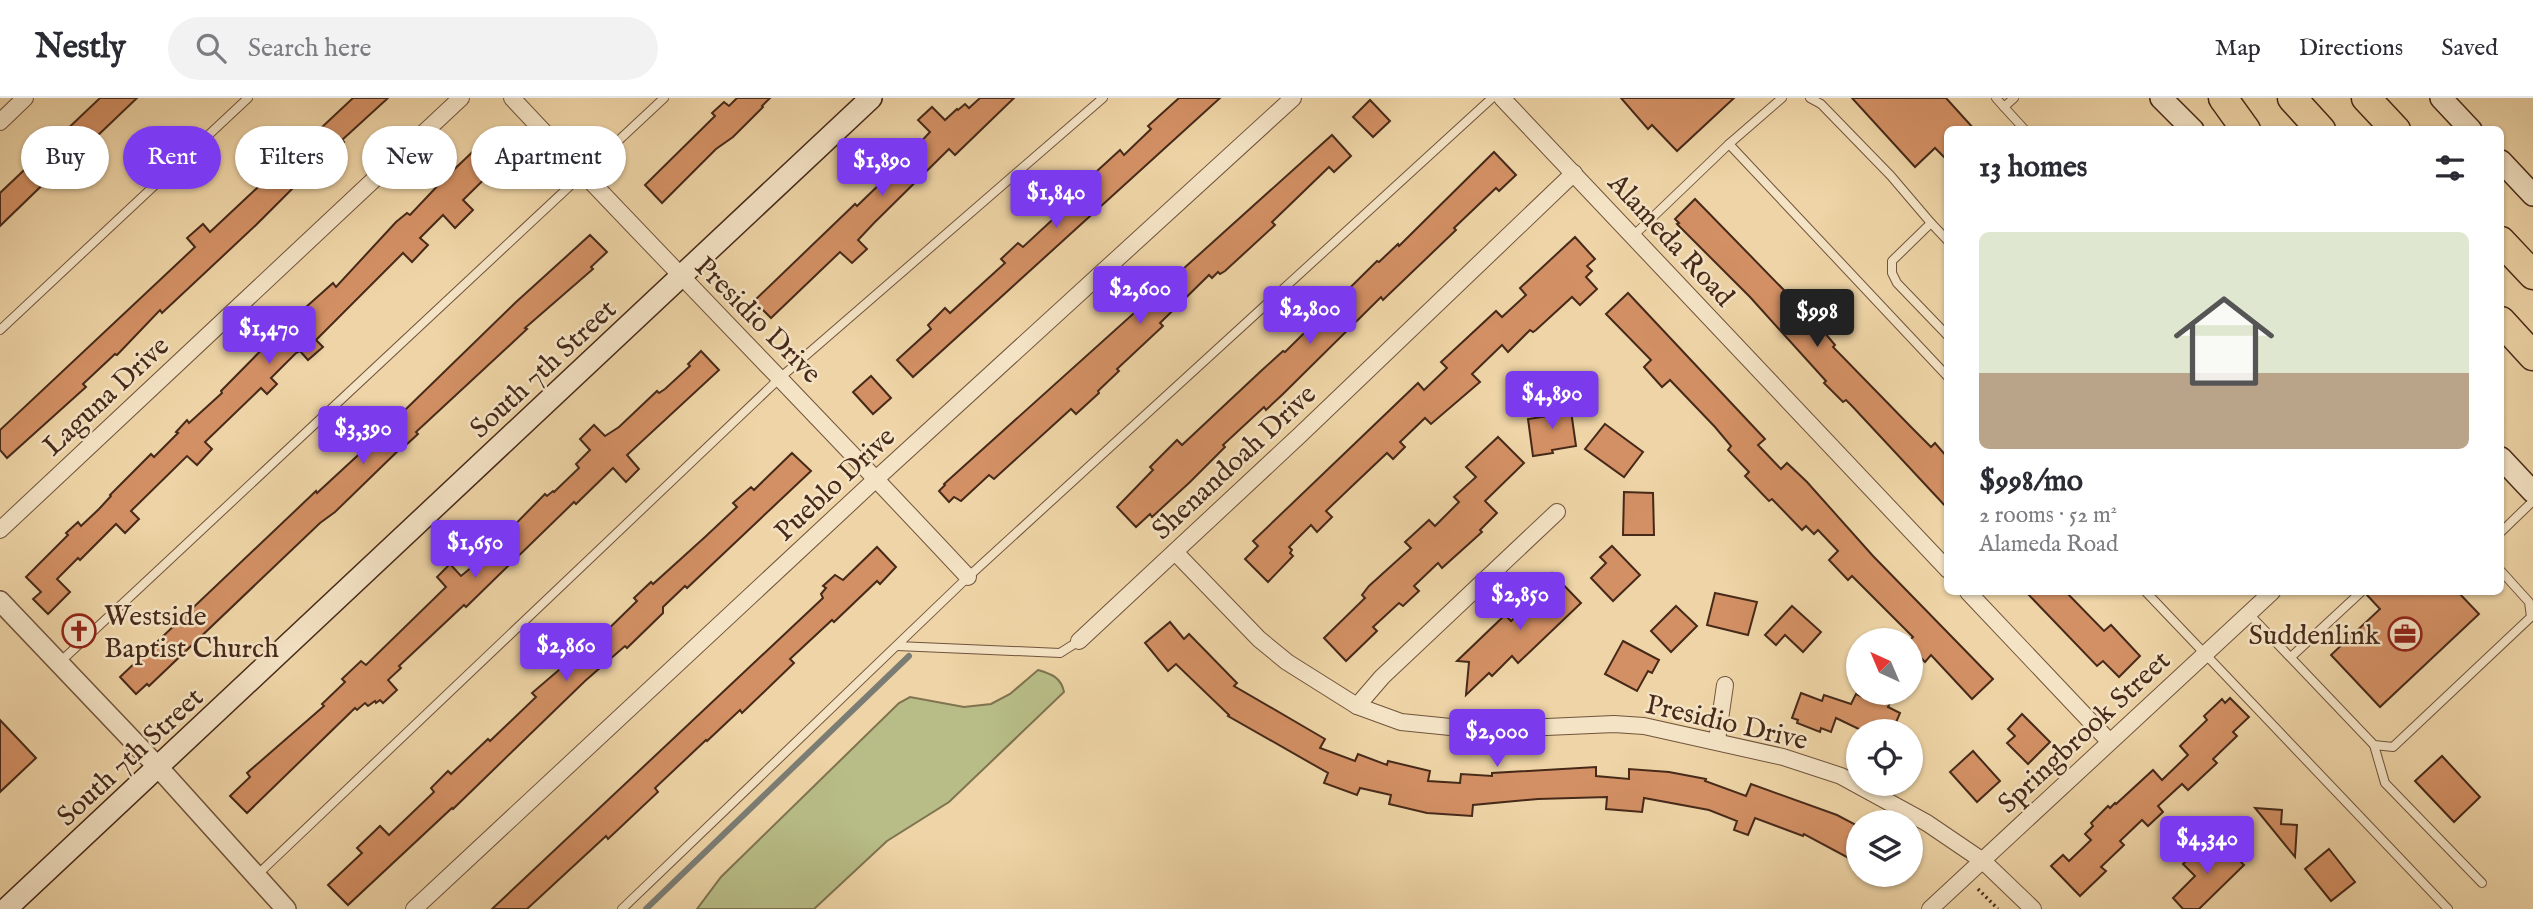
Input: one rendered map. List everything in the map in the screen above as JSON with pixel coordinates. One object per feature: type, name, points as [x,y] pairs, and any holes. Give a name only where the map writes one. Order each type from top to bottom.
[{"type":"highway","points":[[2223,98],[2243,126]]},
{"type":"highway","points":[[2292,98],[2318,126]]},
{"type":"highway","points":[[2366,98],[2392,126]]},
{"type":"highway","points":[[2504,244],[2533,275]]},
{"type":"highway","points":[[2504,324],[2533,356]]},
{"type":"main road","name":"South 7th Street","points":[[6,909],[872,98]]},
{"type":"main road","points":[[2161,98],[2189,126]]},
{"type":"main road","points":[[2441,98],[2467,126]]},
{"type":"main road","points":[[2504,164],[2533,195]]},
{"type":"main road","points":[[2504,461],[2533,492]]},
{"type":"street","points":[[0,122],[25,98]]},
{"type":"street","name":"Laguna Drive","points":[[0,530],[461,98]]},
{"type":"street","name":"Presidio Drive","points":[[512,98],[538,126]]},
{"type":"street","name":"Pueblo Drive","points":[[414,909],[876,479],[1293,98]]},
{"type":"street","name":"Alameda Road","points":[[1502,98],[1944,566]]},
{"type":"street","name":"Shenandoah Drive","points":[[1079,642],[1574,173]]},
{"type":"street","name":"Presidio Drive","points":[[597,189],[680,277],[781,377],[968,577]]},
{"type":"street","points":[[1357,706],[1382,677],[1557,512]]},
{"type":"street","name":"Presidio Drive","points":[[1175,552],[1259,639],[1287,662],[1357,706],[1401,722],[1480,730],[1614,724],[1644,726],[1717,740],[1783,757],[1841,776],[1927,823],[1983,861],[2033,909]]},
{"type":"street","points":[[1971,595],[2109,741]]},
{"type":"street","name":"Springbrook Street","points":[[1930,909],[2269,595]]},
{"type":"street","points":[[0,601],[158,767],[286,909]]},
{"type":"street","points":[[1717,740],[1725,685]]},
{"type":"lane","points":[[0,330],[248,98]]},
{"type":"lane","points":[[626,133],[664,98]]},
{"type":"lane","points":[[256,876],[781,377],[1104,98]]},
{"type":"lane","points":[[622,909],[968,577],[1492,98]]},
{"type":"lane","points":[[1633,236],[1729,144],[1782,98]]},
{"type":"lane","points":[[1810,98],[1821,104],[1883,167],[1944,237]]},
{"type":"lane","points":[[1996,98],[2021,126]]},
{"type":"lane","points":[[2004,107],[2014,98]]},
{"type":"lane","points":[[1729,144],[1944,373]]},
{"type":"lane","points":[[59,663],[565,189]]},
{"type":"lane","points":[[1931,223],[1892,261],[1892,273],[1896,283],[1944,332]]},
{"type":"lane","points":[[2504,529],[2533,501]]},
{"type":"lane","points":[[2374,745],[2393,747],[2531,617],[2529,602],[2504,574]]},
{"type":"lane","points":[[2149,595],[2448,909]]},
{"type":"lane","points":[[2291,657],[2358,595]]},
{"type":"lane","points":[[2248,613],[2374,745],[2385,783],[2482,883]]},
{"type":"lane","points":[[897,646],[1060,653],[1079,642]]},
{"type":"path","points":[[1978,889],[1998,909]]},
{"type":"green space","points":[[1038,670],[1058,680],[1064,692],[949,802],[887,841],[814,909],[697,909],[721,877],[899,703],[910,697],[964,707],[991,704],[1010,694]]},
{"type":"building","points":[[100,98],[137,98],[108,126],[71,126]]},
{"type":"building","points":[[353,98],[388,98],[348,135],[348,126],[323,126]]},
{"type":"building","points":[[737,98],[770,98],[733,137],[716,149],[662,203],[645,185],[715,116],[712,113],[724,102],[729,106]]},
{"type":"building","points":[[980,98],[1014,98],[955,155],[949,149],[874,223],[858,240],[867,249],[852,263],[840,252],[771,318],[754,301],[918,147],[930,132],[918,120],[932,107],[945,120],[957,109],[965,104],[969,108]]},
{"type":"building","points":[[1179,98],[1220,98],[913,377],[897,360],[931,329],[928,325],[945,308],[950,313],[1005,263],[1001,259],[1018,243],[1023,247],[1077,197],[1073,193],[1120,150],[1124,155],[1151,129],[1148,126]]},
{"type":"building","points":[[1621,98],[1734,98],[1677,151],[1652,125],[1648,129]]},
{"type":"building","points":[[1852,98],[1946,98],[1971,126],[1944,126],[1944,157],[1935,148],[1915,167]]},
{"type":"building","points":[[1370,100],[1390,121],[1373,137],[1353,117]]},
{"type":"building","points":[[1332,135],[1351,156],[1334,172],[1329,167],[1272,222],[1275,225],[1225,271],[1220,274],[1218,272],[1212,278],[1209,275],[1160,323],[1163,326],[1117,369],[1119,371],[1099,393],[1076,414],[1071,409],[994,479],[989,475],[961,501],[954,497],[949,502],[939,491],[944,484]]},
{"type":"building","points":[[1494,152],[1516,175],[1499,191],[1496,188],[1383,300],[1381,297],[1266,410],[1264,407],[1223,445],[1225,447],[1190,482],[1152,517],[1150,514],[1136,527],[1117,507],[1153,470],[1150,467],[1177,440],[1182,445],[1285,352],[1377,261],[1398,244],[1399,246]]},
{"type":"building","points":[[471,153],[471,189],[474,189],[463,200],[473,210],[455,228],[443,215],[420,238],[428,245],[412,262],[403,253],[316,340],[323,347],[308,360],[300,351],[296,353],[271,378],[277,384],[267,394],[261,388],[205,442],[212,449],[197,465],[187,456],[131,511],[139,519],[125,533],[116,524],[80,560],[78,558],[57,579],[70,592],[48,614],[33,599],[41,592],[26,577],[68,535],[66,533],[78,522],[81,526],[151,454],[154,457],[178,433],[176,432],[187,420],[189,423],[222,393],[287,324],[333,283],[336,287],[396,222],[407,213],[410,215],[435,189],[457,189],[457,167]]},
{"type":"building","points":[[21,173],[21,189],[38,189],[0,226],[0,193]]},
{"type":"building","points":[[256,189],[292,189],[162,313],[160,310],[117,355],[83,384],[86,387],[7,458],[0,450],[0,430],[195,247],[187,238],[203,224],[210,232]]},
{"type":"building","points":[[1695,199],[1819,326],[1835,345],[1833,347],[1913,429],[1931,447],[1935,443],[1944,453],[1944,505],[1852,406],[1846,400],[1843,402],[1824,383],[1826,381],[1750,297],[1675,219]]},
{"type":"building","points":[[590,235],[607,252],[591,267],[593,269],[525,328],[527,329],[416,432],[418,434],[149,686],[147,684],[136,694],[120,677]]},
{"type":"building","points":[[1575,237],[1595,259],[1587,266],[1592,271],[1586,277],[1597,289],[1580,305],[1572,297],[1536,330],[1530,330],[1508,352],[1502,345],[1472,374],[1480,382],[1431,424],[1425,418],[1400,442],[1405,447],[1393,459],[1387,453],[1326,511],[1332,517],[1317,532],[1311,525],[1289,547],[1293,556],[1268,582],[1245,559],[1258,546],[1253,541],[1418,383],[1424,390],[1447,368],[1441,362],[1496,311],[1502,317],[1526,295],[1520,288]]},
{"type":"building","points":[[1628,293],[1765,439],[1758,445],[1781,469],[1787,463],[1807,482],[1873,556],[1993,679],[1972,699],[1931,655],[1925,662],[1923,628],[1904,628],[1852,576],[1848,580],[1829,560],[1838,551],[1818,530],[1814,534],[1806,526],[1802,530],[1772,499],[1769,501],[1745,476],[1749,472],[1728,450],[1731,446],[1715,427],[1670,380],[1662,387],[1644,367],[1651,360],[1606,314]]},
{"type":"building","points":[[701,351],[719,370],[627,455],[639,469],[626,482],[613,468],[576,504],[574,502],[466,607],[464,605],[399,666],[401,668],[388,680],[397,690],[383,703],[380,700],[368,706],[365,703],[357,710],[355,708],[247,813],[230,796],[250,777],[247,773],[324,706],[322,704],[345,682],[342,679],[361,661],[366,665],[446,587],[437,577],[450,564],[461,576],[545,494],[547,496],[554,492],[579,468],[576,464],[590,450],[580,439],[594,425],[605,436],[619,427],[657,391],[659,393],[665,389],[690,366],[688,364]]},
{"type":"building","points":[[871,376],[891,398],[873,414],[853,392]]},
{"type":"building","points":[[1570,404],[1576,446],[1533,456],[1528,419],[1549,416],[1547,407]]},
{"type":"building","points":[[1605,424],[1643,452],[1624,477],[1585,449]]},
{"type":"building","points":[[1498,437],[1524,463],[1485,501],[1497,513],[1480,530],[1482,532],[1442,568],[1438,563],[1414,586],[1419,591],[1403,606],[1399,603],[1373,627],[1377,631],[1346,661],[1324,638],[1365,598],[1362,595],[1369,586],[1411,548],[1405,542],[1429,520],[1435,526],[1459,502],[1454,497],[1476,477],[1466,467]]},
{"type":"building","points":[[792,453],[811,471],[687,588],[685,586],[663,607],[663,613],[627,648],[625,646],[585,681],[453,809],[348,905],[328,885],[362,853],[357,848],[380,826],[389,835],[434,792],[431,788],[448,771],[451,774],[488,739],[490,741],[536,697],[532,693],[588,645],[590,647],[637,601],[634,598],[705,537],[737,507],[733,503],[751,487],[754,490]]},
{"type":"building","points":[[1624,492],[1653,493],[1654,535],[1623,535]]},
{"type":"building","points":[[1612,546],[1640,575],[1613,601],[1591,578],[1606,563],[1600,557]]},
{"type":"building","points":[[877,547],[896,567],[880,584],[877,581],[834,622],[832,620],[790,659],[794,663],[742,713],[740,710],[706,740],[655,788],[658,792],[527,909],[492,909],[823,598],[821,594],[826,588],[823,586],[835,575],[843,580]]},
{"type":"building","points":[[1552,573],[1581,603],[1518,663],[1512,656],[1492,676],[1489,673],[1466,695],[1469,662],[1457,661],[1505,615],[1511,621],[1546,589],[1540,584]]},
{"type":"building","points":[[1715,593],[1757,602],[1748,635],[1707,625]]},
{"type":"building","points":[[2029,595],[2069,595],[2104,631],[2111,625],[2140,656],[2119,677],[2103,661],[2097,666]]},
{"type":"building","name":"Suddenlink","points":[[2367,595],[2461,595],[2479,614],[2380,707],[2331,655],[2380,609]]},
{"type":"building","points":[[1676,606],[1697,626],[1671,652],[1651,631]]},
{"type":"building","points":[[1792,606],[1821,632],[1803,652],[1785,635],[1776,645],[1765,635]]},
{"type":"building","points":[[1170,622],[1184,639],[1189,634],[1237,683],[1234,686],[1325,739],[1320,748],[1355,761],[1358,754],[1387,765],[1388,761],[1430,771],[1428,781],[1460,783],[1461,774],[1492,776],[1492,773],[1596,767],[1596,776],[1629,779],[1629,769],[1669,772],[1706,779],[1705,781],[1746,796],[1751,784],[1846,820],[1846,857],[1804,834],[1803,836],[1755,818],[1748,835],[1734,830],[1737,821],[1709,810],[1644,798],[1642,812],[1606,809],[1607,797],[1538,799],[1473,805],[1472,816],[1427,813],[1389,804],[1391,795],[1360,788],[1357,795],[1324,783],[1328,773],[1228,716],[1176,664],[1168,671],[1145,643]]},
{"type":"building","points":[[1623,641],[1659,660],[1652,673],[1648,671],[1637,691],[1605,674]]},
{"type":"building","points":[[1801,693],[1822,701],[1824,695],[1846,702],[1846,705],[1889,705],[1888,707],[1900,713],[1897,719],[1846,719],[1846,723],[1836,718],[1831,732],[1821,728],[1820,732],[1797,723],[1798,720],[1792,718]]},
{"type":"building","points":[[2230,698],[2249,717],[2233,732],[2237,736],[2213,759],[2217,763],[2188,790],[2182,784],[2158,806],[2163,812],[2148,826],[2142,820],[2120,841],[2124,845],[2101,867],[2106,871],[2080,896],[2051,866],[2063,855],[2069,861],[2091,840],[2085,834],[2093,826],[2091,823],[2153,770],[2162,780],[2188,755],[2180,746],[2207,720],[2204,716],[2222,699],[2225,703]]},
{"type":"building","points":[[2022,714],[2050,742],[2028,764],[2007,743],[2015,736],[2008,729]]},
{"type":"building","points":[[0,720],[36,758],[0,792]]},
{"type":"building","points":[[1973,751],[2000,781],[1977,802],[1950,772]]},
{"type":"building","points":[[2442,756],[2480,797],[2454,822],[2415,781]]},
{"type":"building","points":[[2255,808],[2282,810],[2281,824],[2297,825],[2295,857]]},
{"type":"building","points":[[2222,843],[2244,865],[2199,909],[2183,909],[2173,898],[2195,876],[2183,864],[2199,848],[2204,853],[2208,848],[2212,853]]},
{"type":"building","points":[[2329,849],[2355,882],[2331,901],[2305,869]]},
{"type":"waterway","points":[[646,909],[909,656]]},
{"type":"place","name":"Westside Baptist Church","points":[[79,631]]},
{"type":"place","name":"Suddenlink","points":[[2405,634]]}]
